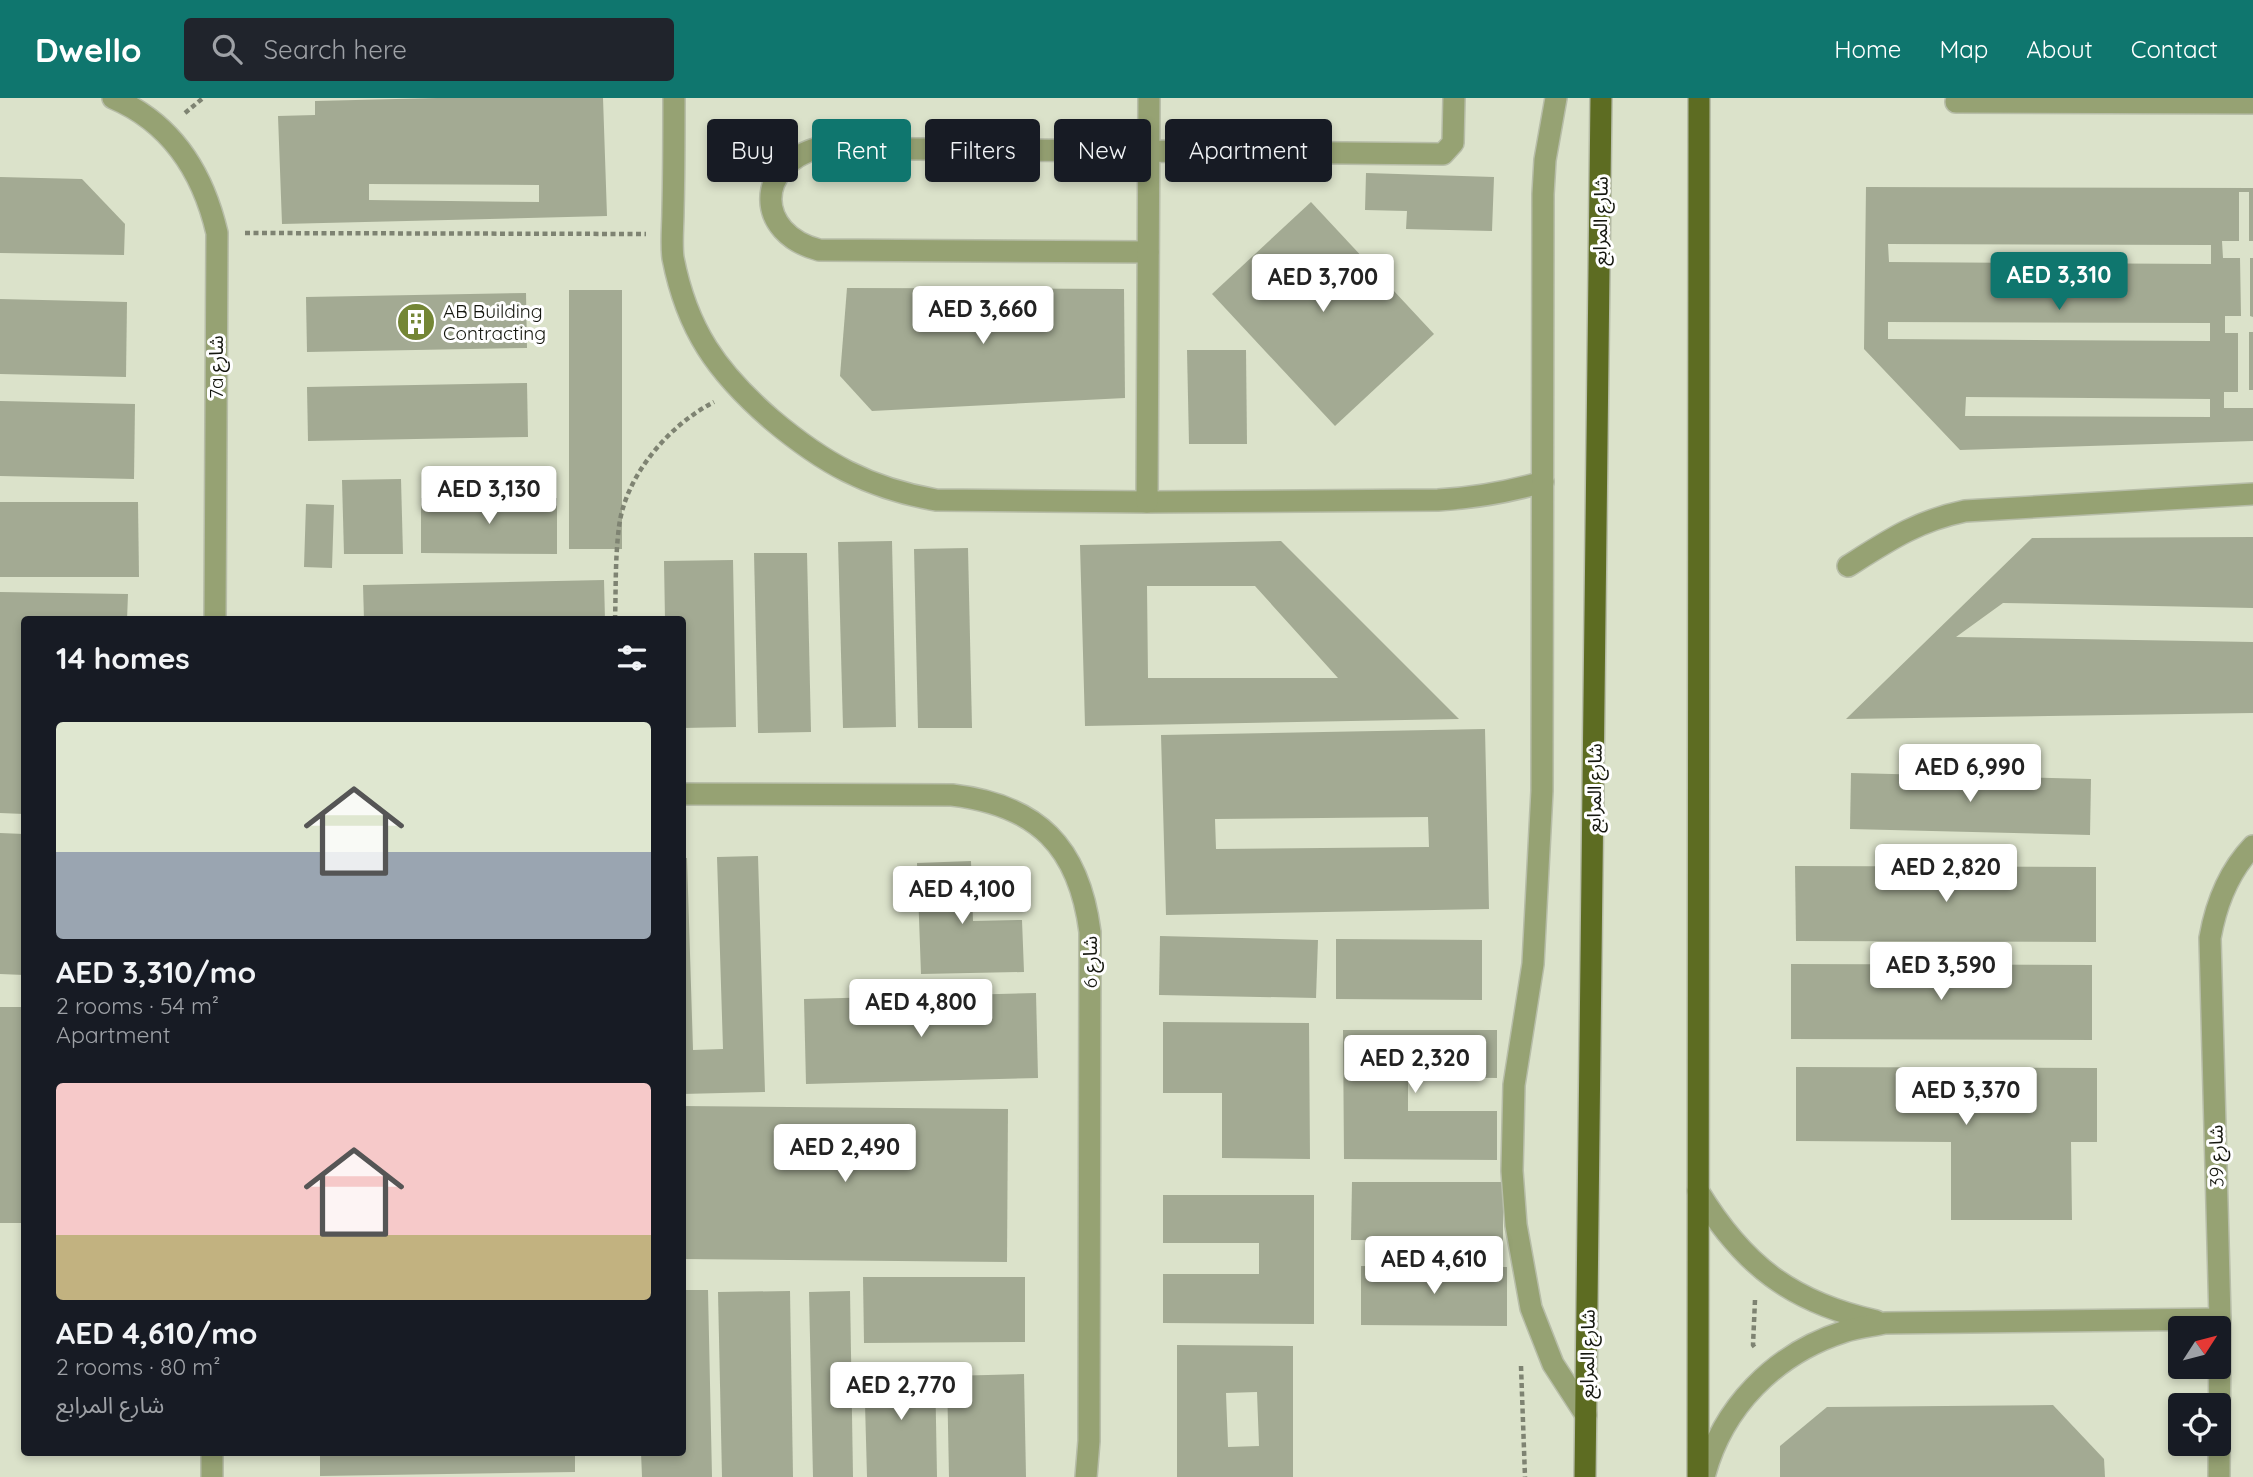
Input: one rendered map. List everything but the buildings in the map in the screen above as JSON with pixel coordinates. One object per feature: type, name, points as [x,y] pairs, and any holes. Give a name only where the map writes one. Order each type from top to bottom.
[{"type":"main road","name":"شارع المرابع","points":[[1585,1477],[1601,98]]},
{"type":"main road","points":[[1698,100],[1698,1477]]},
{"type":"street","name":"7a شارع","points":[[113,98],[145,115],[183,152],[199,177],[210,204],[217,233],[215,616]]},
{"type":"street","points":[[674,98],[673,254],[688,314],[702,341],[739,390],[795,439],[847,474],[906,495],[936,500],[1147,502],[1459,499],[1507,492],[1543,482]]},
{"type":"street","points":[[1149,98],[1149,119]]},
{"type":"street","points":[[1151,152],[1443,154],[1453,143],[1454,98]]},
{"type":"street","points":[[1556,98],[1546,148],[1543,194],[1542,791],[1538,893],[1533,964],[1514,1085],[1512,1171],[1516,1225],[1525,1279],[1541,1336],[1553,1364],[1586,1415]]},
{"type":"street","points":[[1956,102],[2253,103]]},
{"type":"street","points":[[1054,151],[818,148],[800,153],[785,164],[774,180],[771,199],[775,218],[785,234],[800,245],[819,250],[1148,252]]},
{"type":"street","points":[[1147,502],[1149,182]]},
{"type":"street","points":[[1848,566],[1923,521],[1965,511],[2253,494]]},
{"type":"street","name":"شارع 6","points":[[686,794],[952,795],[982,799],[1012,809],[1038,825],[1059,847],[1076,872],[1086,901],[1090,932],[1089,1441],[1086,1477]]},
{"type":"street","name":"شارع 39","points":[[2220,1316],[2210,938],[2222,893],[2232,873],[2253,846]]},
{"type":"street","points":[[1698,1191],[1718,1225],[1745,1255],[1775,1280],[1809,1300],[1846,1314],[1885,1323]]},
{"type":"street","points":[[1704,1477],[1723,1427],[1745,1396],[1771,1370],[1806,1346],[1844,1331],[1885,1323],[2168,1320]]},
{"type":"street","name":"شارع 39","points":[[2219,1477],[2220,1379]]},
{"type":"street","points":[[212,1456],[212,1477]]},
{"type":"path","points":[[217,233],[673,234]]},
{"type":"path","points":[[615,616],[619,526],[628,497],[642,469],[661,444],[684,422],[710,404],[739,390]]},
{"type":"path","points":[[1771,1370],[1753,1345],[1755,1300],[1775,1280]]},
{"type":"path","points":[[1525,1477],[1521,1364],[1553,1364]]},
{"type":"place","name":"AB Building Contracting","points":[[416,322]]}]
